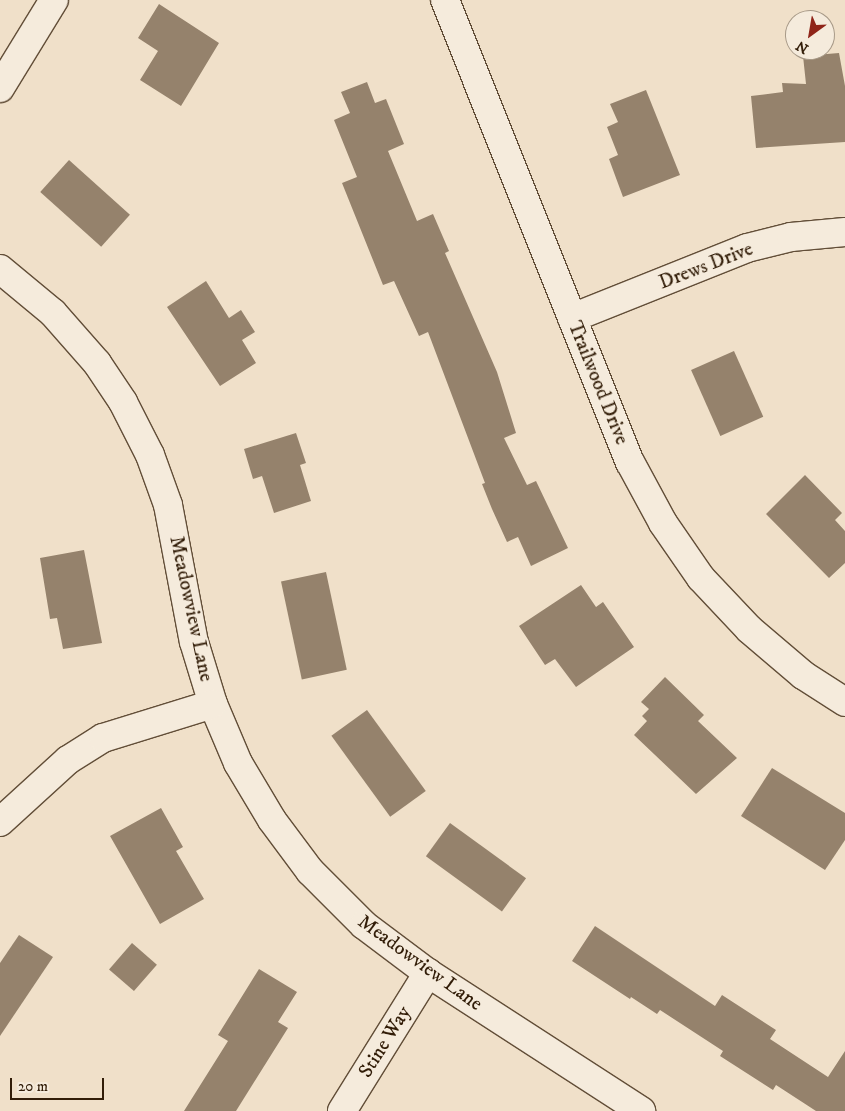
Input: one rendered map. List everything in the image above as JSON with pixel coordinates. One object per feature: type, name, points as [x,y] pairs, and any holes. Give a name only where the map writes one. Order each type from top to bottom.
[{"type":"street","points":[[0,88],[54,0]]},
{"type":"street","name":"Trailwood Drive","points":[[445,0],[630,462],[663,523],[696,570],[749,629],[803,675],[845,702]]},
{"type":"street","name":"Drews Drive","points":[[572,318],[747,248],[791,238],[845,232]]},
{"type":"street","name":"Meadowview Lane","points":[[0,270],[53,313],[97,363],[123,402],[150,456],[168,505],[194,642],[213,704],[238,763],[272,820],[310,871],[364,925],[428,973],[641,1111]]},
{"type":"street","points":[[0,822],[68,760],[103,738],[213,704]]},
{"type":"street","name":"Stine Way","points":[[342,1111],[428,973]]},
{"type":"building","points":[[159,4],[219,43],[181,106],[140,80],[158,51],[138,38]]},
{"type":"building","points":[[835,53],[839,53],[845,86],[845,142],[756,148],[751,96],[783,92],[782,83],[806,84],[803,60],[835,60]]},
{"type":"building","points":[[367,82],[375,103],[386,99],[404,144],[388,151],[417,221],[433,214],[449,251],[445,253],[497,372],[516,433],[504,438],[527,485],[536,481],[568,548],[531,566],[518,537],[507,542],[492,509],[482,484],[485,483],[428,332],[419,336],[394,281],[383,285],[342,183],[357,177],[334,120],[350,113],[341,92]]},
{"type":"building","points":[[646,90],[680,175],[623,197],[609,159],[618,155],[607,127],[618,122],[610,104]]},
{"type":"building","points":[[69,160],[130,215],[101,247],[40,192]]},
{"type":"building","points":[[206,281],[229,318],[241,310],[255,332],[242,340],[256,363],[220,386],[167,307]]},
{"type":"building","points":[[734,351],[763,417],[720,436],[691,370]]},
{"type":"building","points":[[296,433],[306,463],[300,465],[311,501],[274,513],[262,476],[253,479],[244,449]]},
{"type":"building","points":[[805,475],[842,513],[835,520],[845,531],[845,563],[829,578],[766,514]]},
{"type":"building","points":[[84,550],[102,643],[63,649],[57,618],[50,619],[40,558]]},
{"type":"building","points":[[326,572],[347,670],[302,679],[281,582]]},
{"type":"building","points":[[581,585],[596,607],[603,602],[634,647],[576,687],[555,659],[545,665],[519,626]]},
{"type":"building","points":[[665,677],[704,715],[698,721],[737,758],[696,794],[634,735],[647,721],[642,716],[649,709],[641,702]]},
{"type":"building","points":[[367,710],[426,791],[390,817],[331,736]]},
{"type":"building","points":[[772,768],[845,813],[845,840],[825,870],[741,816]]},
{"type":"building","points":[[161,808],[183,847],[176,851],[204,899],[160,924],[110,836]]},
{"type":"building","points":[[450,823],[526,878],[502,911],[426,856]]},
{"type":"building","points":[[595,926],[715,1006],[722,995],[776,1030],[770,1039],[828,1077],[845,1051],[845,1111],[816,1111],[776,1085],[773,1090],[720,1056],[723,1051],[660,1010],[657,1014],[631,997],[630,999],[572,961]]},
{"type":"building","points":[[19,935],[53,957],[0,1036],[0,963]]},
{"type":"building","points":[[132,943],[157,965],[134,991],[109,969]]},
{"type":"building","points":[[259,969],[297,992],[278,1022],[288,1028],[236,1111],[184,1111],[228,1041],[218,1035]]}]
